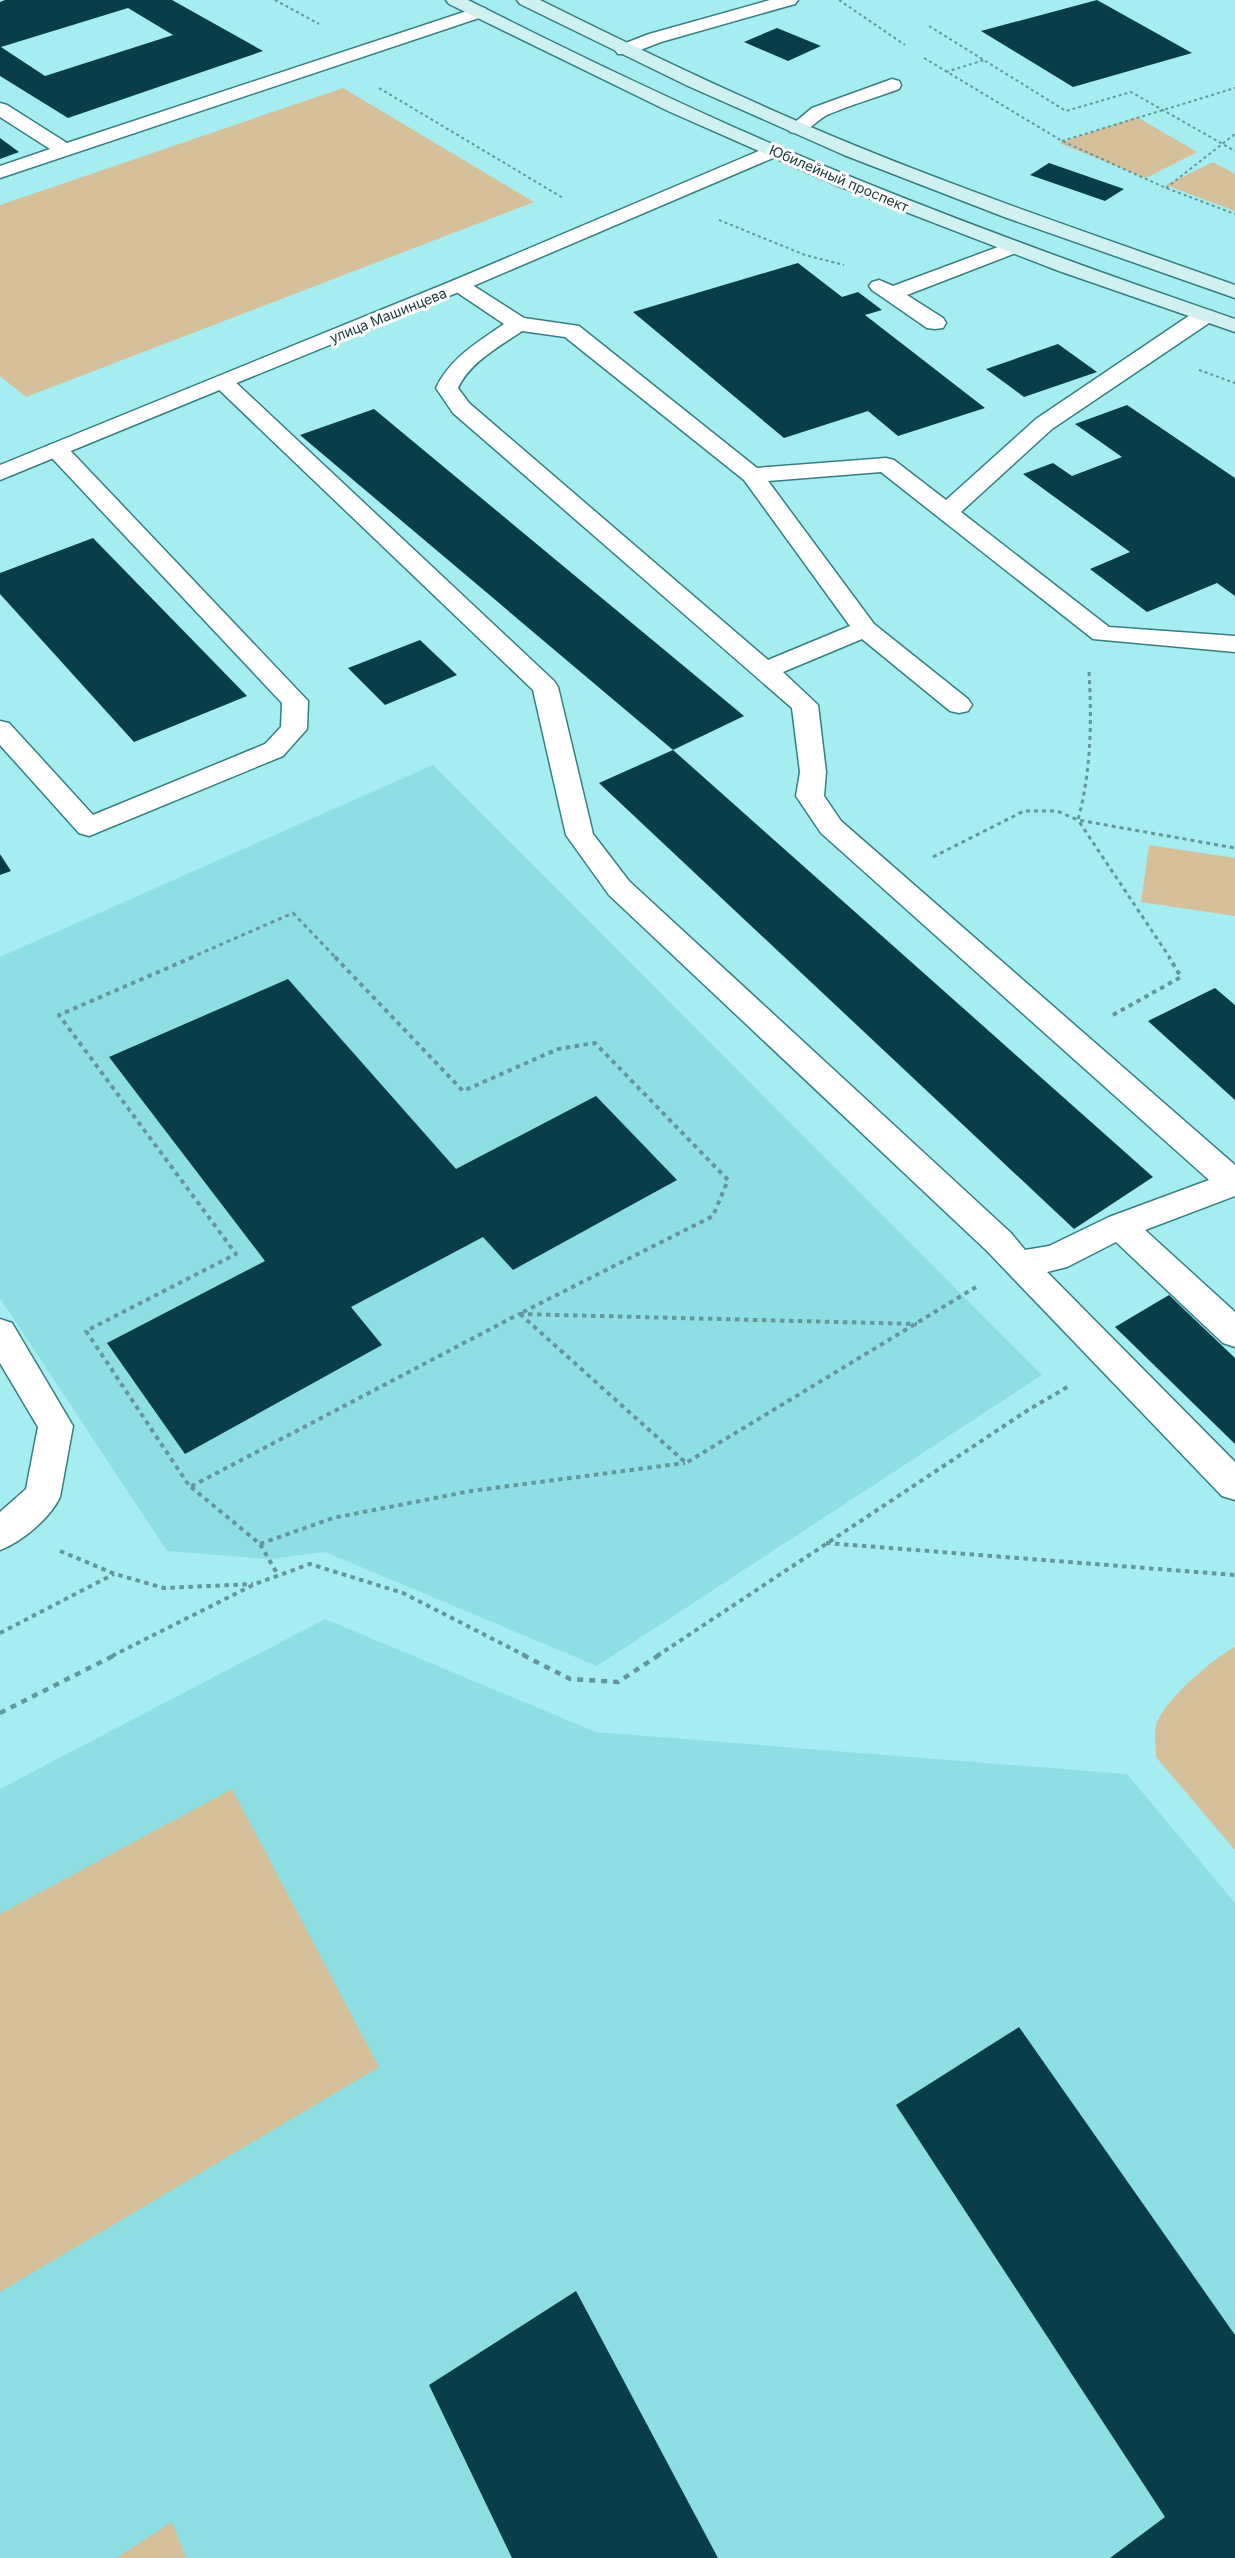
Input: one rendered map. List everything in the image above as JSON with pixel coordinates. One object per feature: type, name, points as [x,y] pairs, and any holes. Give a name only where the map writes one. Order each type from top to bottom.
[{"type":"main road","name":"Юбилейный проспект","points":[[455,0],[773,151],[898,203],[1014,247],[1235,326]]},
{"type":"main road","name":"Юбилейный проспект","points":[[526,0],[624,50],[797,128],[1018,214],[1235,292]]},
{"type":"street","points":[[624,50],[655,38],[789,0]]},
{"type":"street","points":[[0,172],[479,12]]},
{"type":"street","points":[[797,128],[819,112],[892,85]]},
{"type":"street","points":[[0,109],[65,150]]},
{"type":"street","name":"улица Машинцева","points":[[0,473],[459,285],[773,151]]},
{"type":"street","points":[[935,323],[886,290],[1014,247]]},
{"type":"street","points":[[459,285],[518,324],[571,331],[752,475],[866,629],[959,705]]},
{"type":"street","points":[[946,513],[1044,424],[1204,316]]},
{"type":"street","points":[[518,324],[485,346],[450,377],[447,388],[461,408],[805,705],[813,772],[810,796],[831,827],[1234,1183],[1120,1226],[1055,1257],[1018,1264]]},
{"type":"street","points":[[223,383],[545,687],[580,835],[619,888],[999,1242],[1235,1485]]},
{"type":"street","points":[[0,729],[88,827],[274,750],[294,729],[295,701],[57,450]]},
{"type":"street","points":[[752,475],[886,465],[1102,634],[1235,644]]},
{"type":"street","points":[[766,670],[866,629]]},
{"type":"street","points":[[1120,1226],[1235,1333]]},
{"type":"street","points":[[0,1333],[56,1426],[42,1497],[4,1531]]},
{"type":"path","points":[[839,0],[906,46]]},
{"type":"path","points":[[929,26],[1066,111],[1131,92],[1235,151]]},
{"type":"path","points":[[916,52],[945,72],[1062,141],[1166,188],[1235,214]]},
{"type":"path","points":[[945,72],[984,60]]},
{"type":"path","points":[[1062,141],[1235,88]]},
{"type":"path","points":[[1166,188],[1235,134]]},
{"type":"path","points":[[1078,819],[1087,790],[1093,736],[1089,666],[1102,634]]},
{"type":"path","points":[[889,878],[1024,811],[1057,811],[1078,819],[1235,848]]},
{"type":"path","points":[[1070,1038],[1181,977],[1078,819]]},
{"type":"path","points":[[190,1487],[519,1314],[712,1216],[729,1180],[595,1043],[558,1049],[463,1091],[293,913],[59,1015],[236,1254],[86,1331],[190,1487],[260,1544],[278,1575]]},
{"type":"path","points":[[260,1544],[333,1518],[471,1491],[686,1463],[963,1294],[1018,1264]]},
{"type":"path","points":[[519,1314],[917,1324]]},
{"type":"path","points":[[519,1314],[686,1463]]},
{"type":"path","points":[[0,1713],[255,1584],[310,1564],[392,1590],[570,1679],[618,1682],[1028,1410],[1078,1380]]},
{"type":"path","points":[[4,1531],[115,1574],[164,1588],[255,1584]]},
{"type":"path","points":[[826,1543],[1235,1575]]},
{"type":"path","points":[[0,1633],[115,1574]]},
{"type":"shaded area","points":[[343,88],[534,202],[26,397],[0,376],[0,205]]},
{"type":"shaded area","points":[[1137,117],[1197,152],[1146,178],[1059,143]]},
{"type":"shaded area","points":[[1213,162],[1235,174],[1235,211],[1166,185]]},
{"type":"shaded area","points":[[433,765],[1042,1375],[597,1666],[325,1552],[270,1559],[167,1551],[0,1298],[0,957]]},
{"type":"shaded area","points":[[1149,845],[1235,858],[1235,916],[1141,902]]},
{"type":"shaded area","points":[[325,1619],[596,1732],[1127,1774],[1235,1903],[1235,2558],[0,2558],[0,1789]]},
{"type":"shaded area","points":[[1235,1647],[1235,1850],[1156,1757],[1155,1738],[1158,1720],[1171,1701],[1204,1669]]},
{"type":"shaded area","points":[[232,1789],[379,2067],[0,2292],[0,1914]]},
{"type":"shaded area","points":[[172,2522],[186,2558],[116,2558]]},
{"type":"building","points":[[5,0],[172,0],[263,51],[68,118],[0,76],[0,2]],"holes":[[[128,8],[173,35],[45,76],[1,47]]]},
{"type":"building","points":[[1097,0],[1192,53],[1073,87],[981,31]]},
{"type":"building","points":[[777,28],[821,46],[788,61],[744,42]]},
{"type":"building","points":[[0,138],[19,152],[0,159]]},
{"type":"building","points":[[1049,163],[1124,189],[1105,201],[1030,175]]},
{"type":"building","points":[[798,263],[842,297],[858,292],[882,310],[865,315],[985,408],[898,436],[868,411],[784,438],[633,312]]},
{"type":"building","points":[[1058,344],[1097,372],[1024,397],[986,369]]},
{"type":"building","points":[[1127,405],[1235,478],[1235,596],[1217,583],[1147,612],[1090,569],[1130,552],[1023,474],[1053,463],[1072,476],[1122,457],[1075,424]]},
{"type":"building","points":[[374,409],[744,716],[673,750],[300,435]]},
{"type":"building","points":[[93,538],[247,696],[134,742],[0,594],[0,573]]},
{"type":"building","points":[[420,640],[457,675],[385,705],[348,668]]},
{"type":"building","points":[[673,750],[1153,1177],[1074,1229],[599,783]]},
{"type":"building","points":[[0,854],[11,871],[0,875]]},
{"type":"building","points":[[288,979],[456,1169],[596,1096],[677,1180],[513,1270],[483,1237],[351,1307],[382,1345],[185,1454],[107,1343],[265,1261],[109,1057]]},
{"type":"building","points":[[1215,988],[1235,1005],[1235,1100],[1148,1021]]},
{"type":"building","points":[[1169,1295],[1235,1358],[1235,1444],[1115,1327]]},
{"type":"building","points":[[1019,2027],[1235,2335],[1235,2558],[1110,2558],[1165,2517],[896,2105]]},
{"type":"building","points":[[576,2291],[718,2558],[512,2558],[429,2385]]}]
